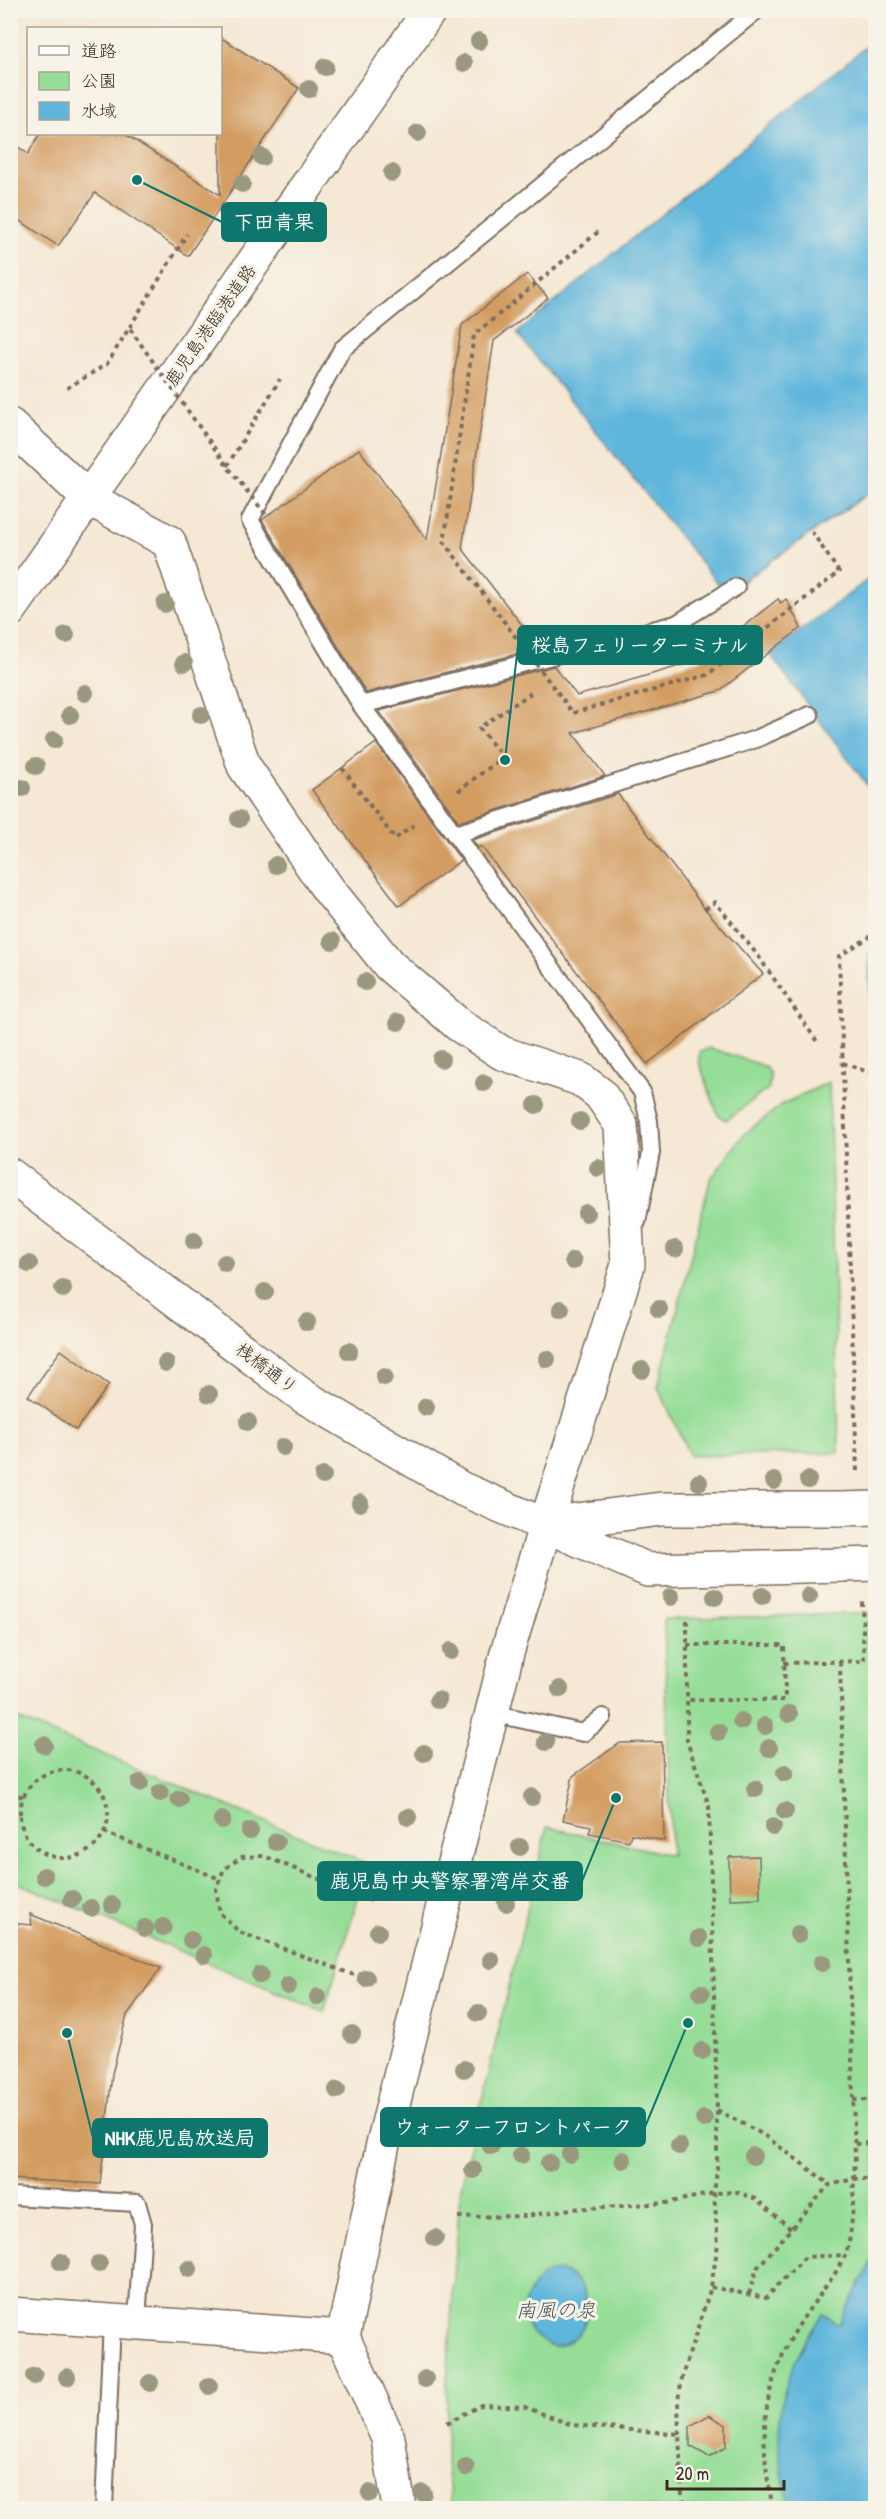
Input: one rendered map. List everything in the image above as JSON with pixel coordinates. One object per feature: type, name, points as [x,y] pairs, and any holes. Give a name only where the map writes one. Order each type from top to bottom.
[{"type":"street","name":"鹿児島港臨港道路","points":[[10,610],[422,14]]},
{"type":"street","points":[[10,425],[88,498],[169,542],[244,766],[328,889],[389,965],[459,1025],[502,1053],[580,1079],[600,1094],[621,1125],[628,1265],[546,1524],[492,1713],[381,2153],[343,2337],[388,2438],[399,2508]]},
{"type":"street","name":"桟橋通り","points":[[10,1175],[303,1396],[440,1479],[648,1570],[860,1573]]},
{"type":"street","points":[[546,1524],[661,1509],[840,1509],[867,1495]]},
{"type":"street","points":[[10,2314],[343,2337]]},
{"type":"lane","points":[[628,1265],[651,1153],[642,1092],[361,705],[250,520],[342,349],[757,10]]},
{"type":"lane","points":[[361,705],[676,624],[736,587]]},
{"type":"lane","points":[[456,834],[756,739],[810,715]]},
{"type":"lane","points":[[492,1713],[583,1733],[603,1717]]},
{"type":"lane","points":[[10,2196],[137,2203],[144,2224],[125,2322],[104,2508]]},
{"type":"path","points":[[598,232],[474,334],[444,543],[573,713],[707,675],[839,572],[812,532]]},
{"type":"path","points":[[67,388],[107,364],[188,234]]},
{"type":"path","points":[[130,329],[228,466],[267,516]]},
{"type":"path","points":[[228,466],[280,379]]},
{"type":"path","points":[[450,797],[503,757],[479,728],[539,688]]},
{"type":"path","points":[[342,768],[395,839],[424,818]]},
{"type":"path","points":[[705,909],[715,902],[759,957],[818,1043]]},
{"type":"path","points":[[867,1495],[839,956],[876,933]]},
{"type":"path","points":[[843,1063],[876,1075]]},
{"type":"path","points":[[784,1663],[864,1661],[860,1573]]},
{"type":"path","points":[[686,2508],[682,2496],[678,2400],[683,2373],[711,2286],[718,2244],[714,2193],[717,2171],[717,2110],[709,1806],[687,1741],[687,1618]]},
{"type":"path","points":[[687,1645],[784,1645],[785,1700],[687,1700]]},
{"type":"path","points":[[773,2508],[766,2477],[764,2435],[765,2405],[772,2376],[783,2351],[845,2255],[854,2179],[855,2144],[840,1662]]},
{"type":"path","points":[[69,1769],[93,1778],[107,1799],[108,1824],[96,1847],[73,1858],[47,1856],[27,1839],[19,1815],[23,1797],[25,1791],[44,1773],[69,1769]]},
{"type":"path","points":[[10,1792],[23,1797]]},
{"type":"path","points":[[104,1832],[220,1879]]},
{"type":"path","points":[[354,1975],[239,1932],[220,1913],[216,1889],[224,1869],[242,1857],[264,1856],[374,1902]]},
{"type":"path","points":[[853,2100],[876,2100]]},
{"type":"path","points":[[717,2110],[764,2135],[829,2184]]},
{"type":"path","points":[[855,2144],[876,2143]]},
{"type":"path","points":[[749,2294],[757,2268],[829,2184],[854,2179],[876,2179]]},
{"type":"path","points":[[458,2217],[526,2216],[582,2208],[666,2203],[714,2193],[737,2192],[748,2194],[791,2229]]},
{"type":"path","points":[[711,2286],[766,2298],[805,2257],[845,2255]]},
{"type":"path","points":[[447,2423],[481,2405],[525,2407],[572,2425],[679,2434]]},
{"type":"green space","points":[[709,1048],[765,1066],[770,1075],[769,1088],[726,1120],[718,1115],[699,1062],[699,1052]]},
{"type":"green space","points":[[829,1082],[839,1453],[690,1456],[658,1387],[710,1180],[744,1134],[783,1104]]},
{"type":"green space","points":[[875,1613],[875,2255],[838,2326],[824,2314],[791,2505],[793,2508],[452,2508],[446,2464],[447,2381],[460,2192],[547,1827],[671,1855],[664,1619]]},
{"type":"green space","points":[[11,1716],[368,1864],[324,2012],[11,1880]]},
{"type":"water","points":[[875,39],[875,489],[725,593],[517,333]]},
{"type":"water","points":[[875,574],[875,796],[770,654]]},
{"type":"water","points":[[875,948],[875,1287],[869,953]]},
{"type":"water","points":[[875,2255],[875,2508],[793,2508],[786,2490],[779,2451],[781,2410],[791,2371],[823,2314],[838,2325]]},
{"type":"water","name":"南風の泉","points":[[548,2272],[564,2272],[575,2278],[585,2295],[587,2305],[587,2315],[579,2333],[572,2340],[555,2347],[532,2333],[526,2323],[524,2313],[529,2291]]},
{"type":"pier","points":[[868,1055],[875,1057],[875,1091],[869,1089]]},
{"type":"building","points":[[222,38],[299,88],[188,256],[95,193],[58,246],[10,214],[10,141],[28,154],[39,135],[127,135],[220,195]]},
{"type":"building","points":[[527,274],[548,298],[494,341],[462,548],[540,648],[366,693],[262,520],[359,449],[427,540],[462,325]]},
{"type":"building","points":[[778,599],[781,603],[786,599],[801,628],[719,691],[573,733],[605,776],[459,822],[379,711],[554,666],[577,696],[700,660]]},
{"type":"building","points":[[376,743],[461,860],[399,906],[312,790]]},
{"type":"building","points":[[618,794],[705,909],[763,974],[647,1064],[481,846],[478,848],[472,840]]},
{"type":"building","points":[[61,1350],[109,1385],[76,1430],[28,1396]]},
{"type":"building","points":[[662,1742],[664,1841],[631,1834],[629,1841],[589,1833],[591,1826],[563,1820],[573,1776],[620,1743]]},
{"type":"building","points":[[759,1856],[760,1898],[730,1899],[729,1857]]},
{"type":"building","points":[[30,1914],[161,1968],[127,2015],[112,2074],[100,2184],[10,2179],[10,1923],[32,1925]]},
{"type":"building","points":[[709,2415],[726,2425],[726,2447],[709,2457],[690,2446],[690,2426]]},
{"type":"ferry route","points":[[741,583],[876,487]]},
{"type":"place","name":"下田青果","points":[[137,180]]},
{"type":"place","name":"桜島フェリーターミナル","points":[[505,760]]},
{"type":"place","name":"鹿児島中央警察署湾岸交番","points":[[616,1798]]},
{"type":"place","name":"ウォーターフロントパーク","points":[[688,2023]]},
{"type":"place","name":"NHK鹿児島放送局","points":[[67,2033]]}]
